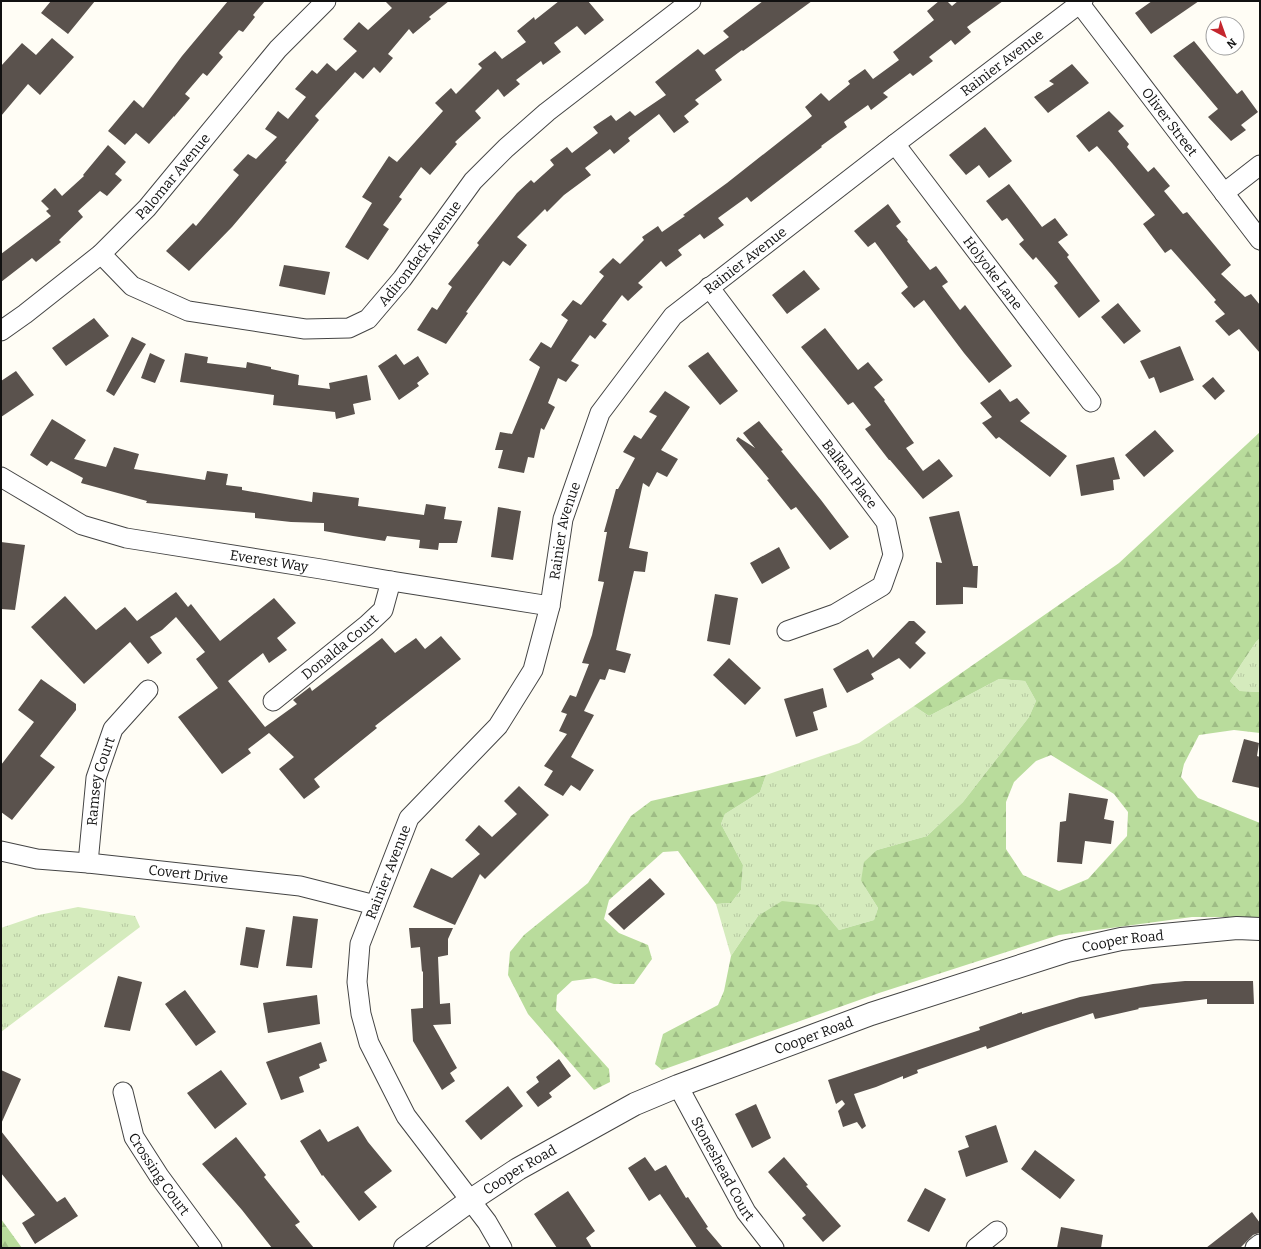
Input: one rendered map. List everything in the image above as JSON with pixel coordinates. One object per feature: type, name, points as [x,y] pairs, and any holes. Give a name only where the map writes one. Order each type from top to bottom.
[{"type":"street","name":"Palomar Avenue","points":[[1,331],[101,254],[147,208],[278,49],[326,1]]},
{"type":"street","name":"Adirondack Avenue","points":[[101,254],[132,286],[188,311],[305,329],[349,328],[368,319],[402,279],[473,181],[495,158],[546,112],[691,1]]},
{"type":"street","name":"Rainier Avenue","points":[[502,1248],[487,1222],[471,1200],[406,1116],[370,1043],[360,1014],[357,982],[360,944],[409,818],[498,726],[533,670],[550,606],[563,519],[600,413],[673,316],[1081,2]]},
{"type":"street","name":"Oliver Street","points":[[1081,2],[1260,240]]},
{"type":"street","name":"Holyoke Lane","points":[[895,144],[1091,402]]},
{"type":"street","points":[[1224,193],[1260,166]]},
{"type":"street","name":"Balkan Place","points":[[709,288],[886,522],[893,555],[882,586],[835,614],[787,631]]},
{"type":"street","name":"Everest Way","points":[[1,477],[82,525],[126,538],[550,606]]},
{"type":"street","name":"Donalda Court","points":[[273,701],[367,625],[383,610],[391,581]]},
{"type":"street","name":"Ramsey Court","points":[[88,863],[96,778],[113,729],[148,690]]},
{"type":"street","name":"Covert Drive","points":[[1,851],[36,859],[88,863],[300,886],[375,905]]},
{"type":"street","name":"Cooper Road","points":[[405,1248],[471,1200],[518,1169],[628,1108],[678,1086],[871,1014],[1067,950],[1121,939],[1238,928],[1260,928]]},
{"type":"street","name":"Stoneshead Court","points":[[678,1086],[746,1212],[774,1248]]},
{"type":"street","name":"Crossing Court","points":[[123,1092],[134,1137],[159,1176],[212,1248]]},
{"type":"street","points":[[976,1248],[997,1231]]},
{"type":"street","points":[[1255,1248],[1260,1244]]},
{"type":"green space","points":[[1260,432],[1260,638],[1230,681],[1240,691],[1260,692],[1260,733],[1234,730],[1199,735],[1184,764],[1181,777],[1198,798],[1260,823],[1260,917],[1192,917],[1059,935],[879,993],[662,1070],[655,1064],[663,1034],[718,1005],[724,991],[731,956],[758,916],[782,901],[818,905],[839,930],[874,920],[878,908],[861,881],[864,862],[877,850],[927,836],[963,802],[1029,717],[1036,701],[1025,681],[999,679],[929,716],[914,706],[1119,563]],"holes":[[[1051,755],[1114,794],[1128,812],[1127,836],[1088,879],[1059,891],[1023,875],[1006,849],[1006,802],[1014,782],[1036,761]]]},
{"type":"green space","points":[[1260,638],[1260,692],[1240,691],[1230,681]]},
{"type":"green space","points":[[999,679],[1025,681],[1036,701],[1029,717],[963,802],[927,836],[877,850],[861,881],[878,908],[874,920],[839,930],[818,905],[758,916],[731,956],[716,904],[731,903],[741,890],[743,865],[721,824],[725,814],[760,792],[766,775],[859,743],[914,706],[929,716]]},
{"type":"green space","points":[[766,775],[760,792],[725,814],[721,824],[743,865],[741,890],[731,903],[716,904],[678,851],[663,852],[609,900],[604,919],[619,933],[648,945],[652,959],[634,984],[614,984],[595,978],[572,981],[557,995],[556,1010],[609,1069],[610,1082],[594,1090],[528,1014],[508,975],[510,952],[524,935],[588,883],[631,816],[651,801]]},
{"type":"green space","points":[[78,907],[135,916],[140,927],[1,1032],[1,928],[39,915]]},
{"type":"green space","points":[[1,1219],[22,1248],[1,1248]]},
{"type":"building","points":[[51,1],[95,1],[68,34],[41,13]]},
{"type":"building","points":[[228,1],[265,1],[253,15],[255,17],[243,32],[239,30],[219,53],[223,57],[207,76],[203,73],[185,94],[190,98],[149,144],[136,133],[125,145],[108,131],[134,100],[143,108],[182,56]]},
{"type":"building","points":[[385,1],[449,1],[429,17],[431,19],[413,34],[409,29],[388,54],[393,58],[380,73],[374,67],[363,79],[355,72],[315,116],[319,120],[285,161],[287,162],[232,227],[189,271],[166,251],[193,223],[196,226],[239,175],[233,170],[248,154],[256,159],[277,137],[265,129],[278,111],[288,119],[306,97],[295,89],[312,70],[317,74],[327,63],[336,71],[357,51],[343,39],[359,22],[368,30],[392,8]]},
{"type":"building","points":[[559,1],[588,1],[604,20],[585,35],[577,26],[554,43],[561,52],[543,65],[541,61],[516,80],[520,84],[504,97],[498,89],[475,111],[481,118],[455,142],[457,144],[430,175],[421,167],[399,197],[402,199],[383,225],[389,229],[368,260],[345,247],[372,203],[362,197],[389,156],[397,162],[443,111],[435,103],[451,88],[456,94],[482,68],[478,64],[495,51],[502,59],[526,42],[517,31],[534,17],[535,20]]},
{"type":"building","points":[[763,1],[812,1],[715,70],[722,80],[695,100],[699,104],[684,116],[689,122],[674,133],[659,114],[628,138],[630,141],[614,154],[610,149],[585,168],[591,175],[564,195],[547,212],[545,209],[517,237],[527,245],[510,266],[503,261],[466,312],[468,313],[446,344],[417,330],[432,307],[437,310],[452,287],[448,284],[479,245],[477,243],[517,193],[531,180],[534,183],[554,165],[550,160],[567,147],[572,153],[598,133],[593,127],[611,115],[616,121],[630,111],[635,116],[666,95],[655,82],[698,49],[704,55],[729,37],[723,31]]},
{"type":"building","points":[[939,1],[947,1],[952,6],[958,1],[1003,1],[967,27],[971,32],[955,45],[951,40],[929,57],[933,61],[913,76],[910,73],[883,93],[888,97],[871,110],[868,105],[844,122],[847,127],[751,202],[747,197],[718,218],[724,225],[704,239],[700,234],[678,250],[682,255],[666,267],[661,261],[638,283],[643,287],[628,301],[622,295],[602,321],[607,324],[595,339],[590,335],[571,361],[579,365],[566,382],[558,378],[548,403],[555,407],[544,430],[541,428],[534,458],[528,457],[524,473],[498,468],[503,450],[495,450],[500,432],[512,434],[540,367],[529,360],[541,342],[551,348],[568,320],[561,315],[573,300],[581,305],[604,276],[599,272],[613,258],[620,264],[644,240],[642,237],[658,226],[662,232],[685,216],[683,215],[727,183],[812,116],[805,107],[821,93],[829,101],[850,84],[848,81],[865,69],[873,79],[899,60],[893,52],[934,20],[927,11]]},
{"type":"building","points":[[1152,1],[1199,1],[1151,34],[1135,13]]},
{"type":"building","points":[[52,38],[74,57],[40,95],[28,84],[1,116],[1,66],[22,43],[36,55]]},
{"type":"building","points":[[1194,41],[1237,94],[1242,90],[1258,112],[1241,125],[1246,130],[1231,141],[1208,117],[1218,109],[1173,56]]},
{"type":"building","points":[[1072,64],[1089,83],[1048,113],[1034,97],[1054,84],[1049,81]]},
{"type":"building","points":[[1109,111],[1124,126],[1118,131],[1129,144],[1127,147],[1148,172],[1154,167],[1170,186],[1164,191],[1183,214],[1187,212],[1231,265],[1221,274],[1245,297],[1251,294],[1260,305],[1260,353],[1239,329],[1229,336],[1215,321],[1225,314],[1214,302],[1216,300],[1171,249],[1165,253],[1143,224],[1155,215],[1097,146],[1089,152],[1076,136]]},
{"type":"building","points":[[985,127],[1012,161],[989,178],[979,165],[966,175],[949,155]]},
{"type":"building","points":[[108,145],[126,162],[115,174],[122,180],[107,196],[100,191],[78,211],[83,217],[59,240],[61,242],[36,262],[32,258],[1,282],[1,254],[51,216],[46,211],[49,209],[41,201],[55,188],[62,196],[84,176],[83,175]]},
{"type":"building","points":[[1009,184],[1042,227],[1055,218],[1068,235],[1058,242],[1069,255],[1067,257],[1100,301],[1079,318],[1054,286],[1058,283],[1036,257],[1033,260],[1019,244],[1024,240],[1007,218],[1002,221],[986,201]]},
{"type":"building","points":[[888,204],[901,222],[896,226],[908,240],[907,241],[930,270],[936,266],[948,282],[942,286],[960,310],[965,305],[1012,366],[989,383],[924,300],[914,308],[901,293],[908,287],[875,242],[868,247],[854,231]]},
{"type":"building","points":[[284,265],[330,272],[325,295],[279,286]]},
{"type":"building","points":[[804,270],[820,289],[787,314],[772,295]]},
{"type":"building","points":[[1118,303],[1141,331],[1124,344],[1101,317]]},
{"type":"building","points":[[94,318],[109,336],[66,366],[52,348]]},
{"type":"building","points":[[825,328],[858,370],[868,362],[883,380],[874,387],[885,400],[884,401],[914,443],[906,448],[923,471],[939,459],[953,476],[923,499],[889,460],[865,429],[871,425],[853,402],[848,405],[801,347]]},
{"type":"building","points":[[132,337],[146,344],[114,396],[106,391]]},
{"type":"building","points":[[1180,346],[1194,380],[1160,393],[1154,377],[1149,379],[1140,361]]},
{"type":"building","points":[[708,352],[738,391],[720,405],[688,366]]},
{"type":"building","points":[[150,353],[165,360],[155,383],[141,378]]},
{"type":"building","points":[[185,353],[208,357],[207,363],[246,368],[247,362],[271,367],[271,369],[299,375],[298,385],[330,389],[329,383],[367,375],[371,400],[353,404],[355,414],[336,419],[335,412],[273,405],[274,395],[180,382]]},
{"type":"building","points":[[396,354],[404,365],[418,356],[429,374],[417,383],[419,386],[399,400],[378,366]]},
{"type":"building","points":[[16,371],[34,395],[1,417],[1,381]]},
{"type":"building","points":[[1213,377],[1225,391],[1215,400],[1202,386]]},
{"type":"building","points":[[1000,389],[1010,402],[1017,398],[1030,413],[1020,421],[1067,456],[1050,477],[999,437],[996,439],[982,423],[992,417],[980,403]]},
{"type":"building","points":[[665,391],[690,407],[661,450],[678,459],[667,477],[657,472],[649,487],[643,483],[629,548],[648,552],[645,572],[634,571],[616,650],[631,654],[625,673],[609,669],[605,680],[600,679],[584,711],[594,715],[571,757],[594,770],[580,791],[571,785],[563,796],[544,785],[553,771],[544,766],[567,734],[559,731],[567,714],[561,712],[570,695],[576,697],[589,664],[582,663],[592,635],[604,582],[598,581],[607,532],[604,532],[616,489],[618,489],[635,458],[623,452],[634,435],[641,439],[657,416],[649,412]]},
{"type":"building","points":[[52,419],[86,440],[74,459],[106,467],[114,447],[139,454],[134,469],[205,480],[207,471],[228,474],[226,485],[242,487],[242,490],[312,502],[313,492],[359,498],[358,506],[424,515],[426,504],[446,507],[444,519],[462,521],[457,543],[439,543],[438,550],[419,548],[420,540],[387,536],[385,541],[324,531],[324,523],[291,522],[255,518],[255,513],[146,503],[147,501],[81,483],[83,478],[51,461],[47,466],[30,455]]},
{"type":"building","points":[[759,421],[849,537],[830,550],[796,507],[791,510],[767,480],[769,479],[736,440],[738,437],[755,448],[743,433]]},
{"type":"building","points":[[1155,430],[1174,451],[1144,477],[1125,455]]},
{"type":"building","points":[[1114,457],[1120,479],[1113,480],[1114,490],[1081,496],[1076,465]]},
{"type":"building","points":[[498,507],[521,511],[513,560],[491,557]]},
{"type":"building","points":[[959,511],[973,566],[978,566],[977,588],[963,587],[963,604],[936,605],[936,562],[942,563],[929,517]]},
{"type":"building","points":[[1,542],[25,545],[15,610],[1,609]]},
{"type":"building","points":[[779,547],[790,568],[762,584],[750,563]]},
{"type":"building","points":[[176,592],[188,607],[191,604],[220,641],[274,598],[296,623],[277,638],[287,650],[269,663],[263,653],[228,681],[265,727],[297,704],[293,700],[310,687],[312,691],[382,638],[395,653],[416,638],[425,649],[441,636],[461,659],[375,726],[377,728],[314,779],[320,787],[304,799],[279,769],[294,757],[269,733],[248,749],[251,753],[222,774],[178,717],[218,688],[196,659],[205,652],[176,617],[162,630],[150,637],[162,653],[148,664],[130,642],[84,684],[31,627],[65,596],[96,630],[125,607],[137,621]]},
{"type":"building","points":[[715,594],[738,598],[730,645],[707,641]]},
{"type":"building","points":[[909,621],[914,621],[926,632],[915,643],[926,653],[910,669],[899,658],[871,674],[874,679],[847,693],[833,669],[868,649],[873,658]]},
{"type":"building","points":[[729,658],[761,688],[745,705],[713,675]]},
{"type":"building","points":[[41,679],[76,704],[76,710],[40,756],[55,767],[12,820],[1,812],[1,765],[34,722],[18,710]]},
{"type":"building","points":[[823,688],[827,707],[813,712],[818,730],[796,737],[784,699]]},
{"type":"building","points":[[1244,739],[1259,743],[1257,756],[1260,757],[1260,788],[1232,782]]},
{"type":"building","points":[[519,786],[549,815],[485,879],[480,874],[455,925],[413,907],[431,868],[452,878],[480,854],[465,840],[479,825],[492,837],[517,814],[504,801]]},
{"type":"building","points":[[1069,793],[1108,799],[1104,819],[1114,821],[1111,844],[1085,841],[1082,864],[1057,862],[1060,822],[1066,821]]},
{"type":"building","points":[[650,878],[665,894],[624,930],[608,914]]},
{"type":"building","points":[[293,916],[318,919],[312,968],[286,966]]},
{"type":"building","points":[[246,927],[265,930],[258,968],[240,965]]},
{"type":"building","points":[[409,928],[453,928],[448,939],[448,955],[438,957],[440,1004],[450,1003],[451,1024],[433,1025],[457,1068],[450,1073],[455,1081],[442,1090],[413,1041],[411,1009],[423,1008],[423,971],[422,972],[420,947],[411,948]]},
{"type":"building","points":[[118,976],[142,982],[130,1031],[104,1027]]},
{"type":"building","points":[[1185,981],[1253,981],[1254,1004],[1207,1004],[1207,999],[1138,1008],[1139,1009],[1095,1019],[1093,1013],[987,1049],[986,1046],[917,1070],[918,1073],[903,1079],[903,1076],[854,1094],[866,1126],[862,1129],[857,1122],[843,1127],[838,1111],[845,1104],[842,1100],[836,1104],[828,1080],[980,1030],[979,1027],[1022,1012],[1022,1014],[1080,997],[1153,984]]},
{"type":"building","points":[[185,990],[216,1032],[196,1046],[165,1004]]},
{"type":"building","points":[[317,995],[320,1024],[268,1033],[263,1003]]},
{"type":"building","points":[[321,1042],[327,1061],[319,1064],[320,1068],[299,1077],[304,1092],[281,1100],[266,1062]]},
{"type":"building","points":[[559,1059],[571,1076],[549,1093],[552,1097],[538,1107],[526,1092],[539,1082],[536,1077]]},
{"type":"building","points":[[1,1070],[21,1079],[1,1124]]},
{"type":"building","points":[[221,1070],[247,1104],[215,1129],[187,1093]]},
{"type":"building","points":[[508,1086],[523,1106],[481,1140],[465,1121]]},
{"type":"building","points":[[756,1104],[771,1138],[752,1148],[735,1114]]},
{"type":"building","points":[[996,1125],[1008,1162],[966,1177],[958,1151],[969,1147],[965,1136]]},
{"type":"building","points":[[358,1126],[368,1142],[392,1171],[364,1192],[377,1207],[359,1221],[323,1175],[322,1176],[300,1141],[320,1129],[328,1142]]},
{"type":"building","points":[[1,1131],[57,1202],[65,1197],[78,1216],[35,1244],[22,1223],[35,1215],[1,1173]]},
{"type":"building","points":[[236,1137],[266,1175],[264,1177],[300,1222],[295,1225],[314,1248],[272,1248],[242,1210],[202,1164]]},
{"type":"building","points":[[1035,1150],[1075,1180],[1060,1199],[1021,1169]]},
{"type":"building","points":[[645,1157],[655,1171],[666,1165],[686,1198],[688,1197],[708,1227],[706,1228],[723,1248],[697,1248],[660,1194],[649,1201],[628,1168]]},
{"type":"building","points":[[784,1157],[808,1185],[806,1186],[841,1226],[823,1242],[802,1218],[806,1215],[768,1172]]},
{"type":"building","points":[[925,1188],[946,1199],[929,1232],[907,1221]]},
{"type":"building","points":[[568,1191],[595,1231],[586,1238],[592,1248],[557,1248],[534,1214]]},
{"type":"building","points":[[1252,1212],[1260,1223],[1259,1233],[1253,1235],[1240,1248],[1206,1248]]},
{"type":"building","points":[[1061,1227],[1103,1235],[1101,1248],[1057,1248]]}]
